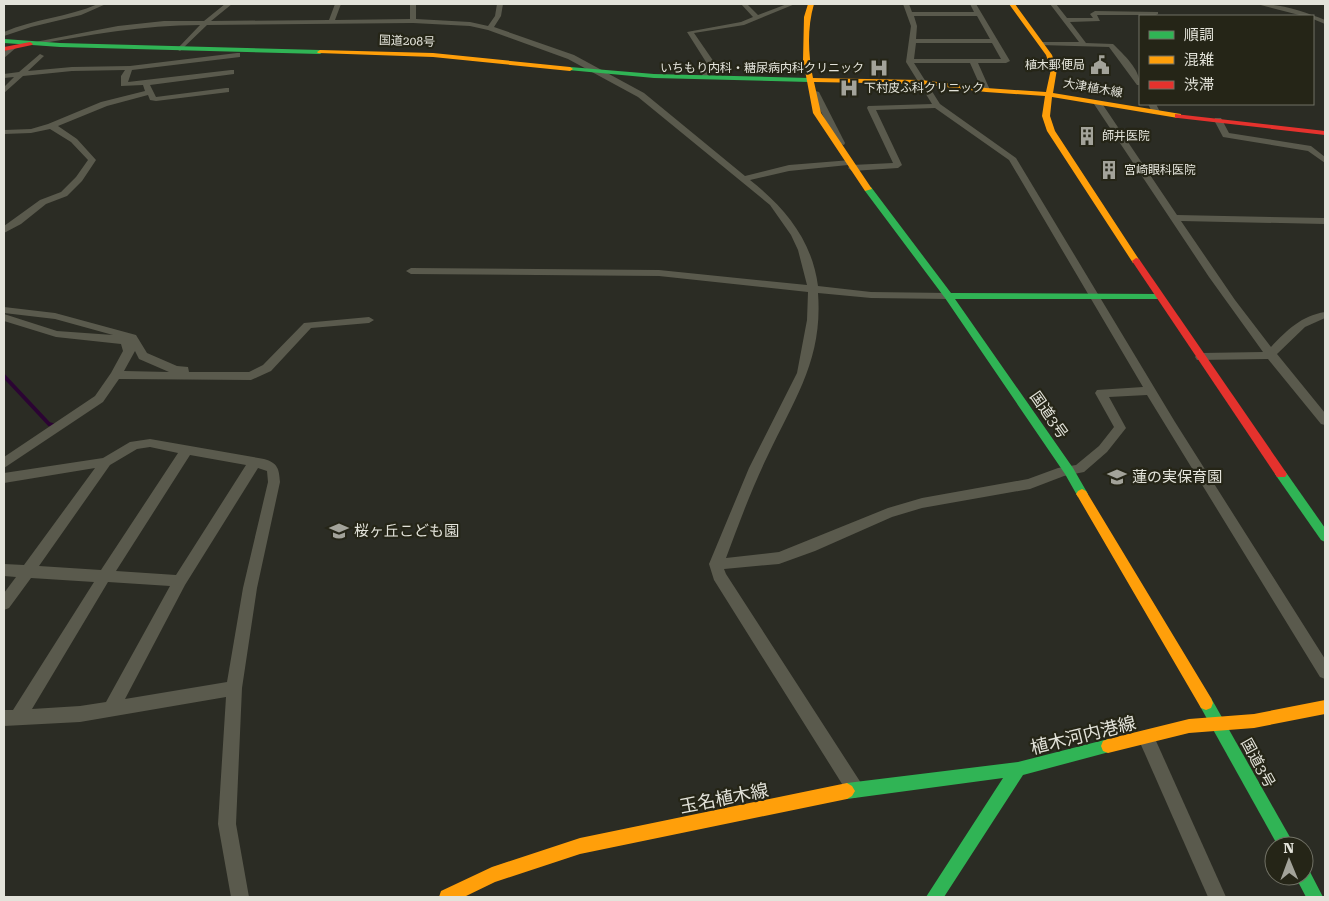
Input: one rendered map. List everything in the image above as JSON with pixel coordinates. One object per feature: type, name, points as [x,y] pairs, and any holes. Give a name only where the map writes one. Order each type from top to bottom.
[{"type":"main road","name":"国道3号","points":[[811,4],[807,17],[806,60],[817,113],[850,165],[948,296],[1069,471],[1218,723],[1280,836]]},
{"type":"main road","name":"大津植木線","points":[[1012,4],[1042,44],[1054,69],[1049,94],[1098,104],[1154,108],[1218,120],[1325,133]]},
{"type":"main road","name":"国道208号","points":[[4,41],[30,44],[239,53],[453,56],[598,71],[704,77],[921,82],[986,90],[1049,94]]},
{"type":"main road","points":[[9,48],[30,44]]},
{"type":"main road","points":[[774,79],[800,90],[817,113]]},
{"type":"main road","points":[[1049,94],[1046,116],[1051,131],[1159,296],[1325,537]]},
{"type":"main road","points":[[948,296],[1159,296]]},
{"type":"main road","name":"植木河内港線","points":[[934,897],[1018,769],[1188,726],[1254,721],[1325,707]]},
{"type":"main road","name":"玉名植木線","points":[[447,897],[492,875],[580,846],[855,789],[1018,769]]},
{"type":"main road","points":[[1309,886],[1315,897]]},
{"type":"street","points":[[4,34],[20,26],[83,13],[103,4]]},
{"type":"street","points":[[180,49],[207,22],[229,4]]},
{"type":"street","points":[[332,20],[338,4]]},
{"type":"street","points":[[412,21],[413,4]]},
{"type":"street","points":[[490,28],[498,16],[500,4]]},
{"type":"street","points":[[744,4],[757,18]]},
{"type":"street","points":[[704,77],[710,62],[690,32],[742,24],[792,4]]},
{"type":"street","points":[[906,4],[914,26],[910,61],[921,82],[937,106],[1012,158],[1150,391],[1325,672]]},
{"type":"street","points":[[910,61],[1006,61],[973,4]]},
{"type":"street","points":[[1053,4],[1084,44]]},
{"type":"street","points":[[1260,4],[1303,15]]},
{"type":"street","points":[[1066,20],[1098,20],[1093,14],[1095,13],[1156,13]]},
{"type":"street","points":[[911,14],[978,14]]},
{"type":"street","points":[[30,44],[118,28],[164,23],[332,20],[412,21],[470,24],[490,28],[562,54],[598,71],[651,102],[773,203],[790,223],[808,259],[813,278],[814,312],[803,372],[762,455],[716,564],[719,576],[855,789]]},
{"type":"street","points":[[911,41],[994,41]]},
{"type":"street","points":[[1042,44],[1111,45],[1139,81]]},
{"type":"street","points":[[4,56],[9,48]]},
{"type":"street","points":[[4,76],[78,69],[130,68],[239,53]]},
{"type":"street","points":[[224,101],[231,72],[239,53]]},
{"type":"street","points":[[4,91],[40,56]]},
{"type":"street","points":[[973,61],[986,90]]},
{"type":"street","points":[[130,68],[125,76],[124,84],[231,72]]},
{"type":"street","points":[[809,80],[845,150],[857,165],[864,168]]},
{"type":"street","points":[[146,83],[153,98],[156,99],[226,90]]},
{"type":"street","points":[[4,132],[31,131],[51,126],[104,104],[150,92]]},
{"type":"street","points":[[1098,104],[1133,153],[1174,218],[1270,355],[1325,421]]},
{"type":"street","points":[[743,179],[796,167],[850,165],[864,168],[898,165],[871,108],[937,106]]},
{"type":"street","points":[[1218,120],[1226,134],[1311,149],[1325,161]]},
{"type":"street","points":[[4,230],[18,222],[43,202],[64,194],[80,178],[92,160],[75,143],[71,136],[51,126]]},
{"type":"street","points":[[1174,218],[1325,221]]},
{"type":"street","points":[[411,270],[659,273],[871,295],[948,296]]},
{"type":"street","points":[[4,310],[55,316],[132,337],[143,356],[176,370],[259,372]]},
{"type":"street","points":[[1201,357],[1270,355],[1298,326],[1308,319],[1325,315]]},
{"type":"street","points":[[4,317],[56,334],[114,339],[126,342],[128,351],[116,375],[99,399],[4,463]]},
{"type":"street","points":[[116,375],[252,376],[267,368],[308,324],[369,320]]},
{"type":"street","points":[[716,564],[779,558],[810,547],[888,513],[914,505],[1030,484],[1079,469],[1103,448],[1120,428],[1101,393],[1150,391]]},
{"type":"street","points":[[4,478],[52,468],[106,462],[134,446],[150,443],[256,462],[273,469],[274,482],[250,588],[234,688],[228,824],[240,897]]},
{"type":"street","points":[[11,718],[188,449]]},
{"type":"street","points":[[4,604],[25,572],[106,462]]},
{"type":"street","points":[[111,709],[180,581],[256,462]]},
{"type":"street","points":[[4,570],[180,581]]},
{"type":"street","points":[[11,718],[80,714],[234,688]]},
{"type":"street","points":[[1146,738],[1217,897]]},
{"type":"waterway","points":[[4,376],[49,424],[55,426]]},
{"type":"traffic: fast","points":[[4,41],[60,45],[320,52]]},
{"type":"traffic: fast","points":[[570,69],[654,76],[809,80]]},
{"type":"traffic: fast","points":[[868,189],[948,296],[1069,471],[1082,494]]},
{"type":"traffic: fast","points":[[948,296],[1159,296]]},
{"type":"traffic: fast","points":[[1281,474],[1325,537]]},
{"type":"traffic: fast","points":[[1206,703],[1281,836]]},
{"type":"traffic: fast","points":[[847,791],[1018,769],[1108,746]]},
{"type":"traffic: fast","points":[[934,897],[1018,769]]},
{"type":"traffic: fast","points":[[1309,886],[1315,897]]},
{"type":"traffic: slow","points":[[811,4],[807,17],[806,60],[817,113],[868,189]]},
{"type":"traffic: slow","points":[[1012,4],[1049,55],[1054,69],[1049,94],[1178,116]]},
{"type":"traffic: slow","points":[[320,52],[433,55],[570,69]]},
{"type":"traffic: slow","points":[[809,80],[921,82],[986,90],[1049,94],[1046,116],[1051,131],[1136,261]]},
{"type":"traffic: slow","points":[[1082,494],[1206,703]]},
{"type":"traffic: slow","points":[[1108,746],[1189,726],[1254,721],[1325,707]]},
{"type":"traffic: slow","points":[[447,897],[492,875],[580,846],[847,791]]},
{"type":"traffic: jam","points":[[4,49],[30,44]]},
{"type":"traffic: jam","points":[[1178,116],[1325,133]]},
{"type":"traffic: jam","points":[[1136,261],[1281,474]]},
{"type":"place","name":"植木郵便局","points":[[1100,65]]},
{"type":"place","name":"いちもり内科・糖尿病内科クリニック","points":[[879,68]]},
{"type":"place","name":"下村皮ふ科クリニック","points":[[849,88]]},
{"type":"place","name":"師井医院","points":[[1087,136]]},
{"type":"place","name":"宮崎眼科医院","points":[[1109,170]]},
{"type":"place","name":"蓮の実保育園","points":[[1117,477]]},
{"type":"place","name":"桜ヶ丘こども園","points":[[339,531]]}]
